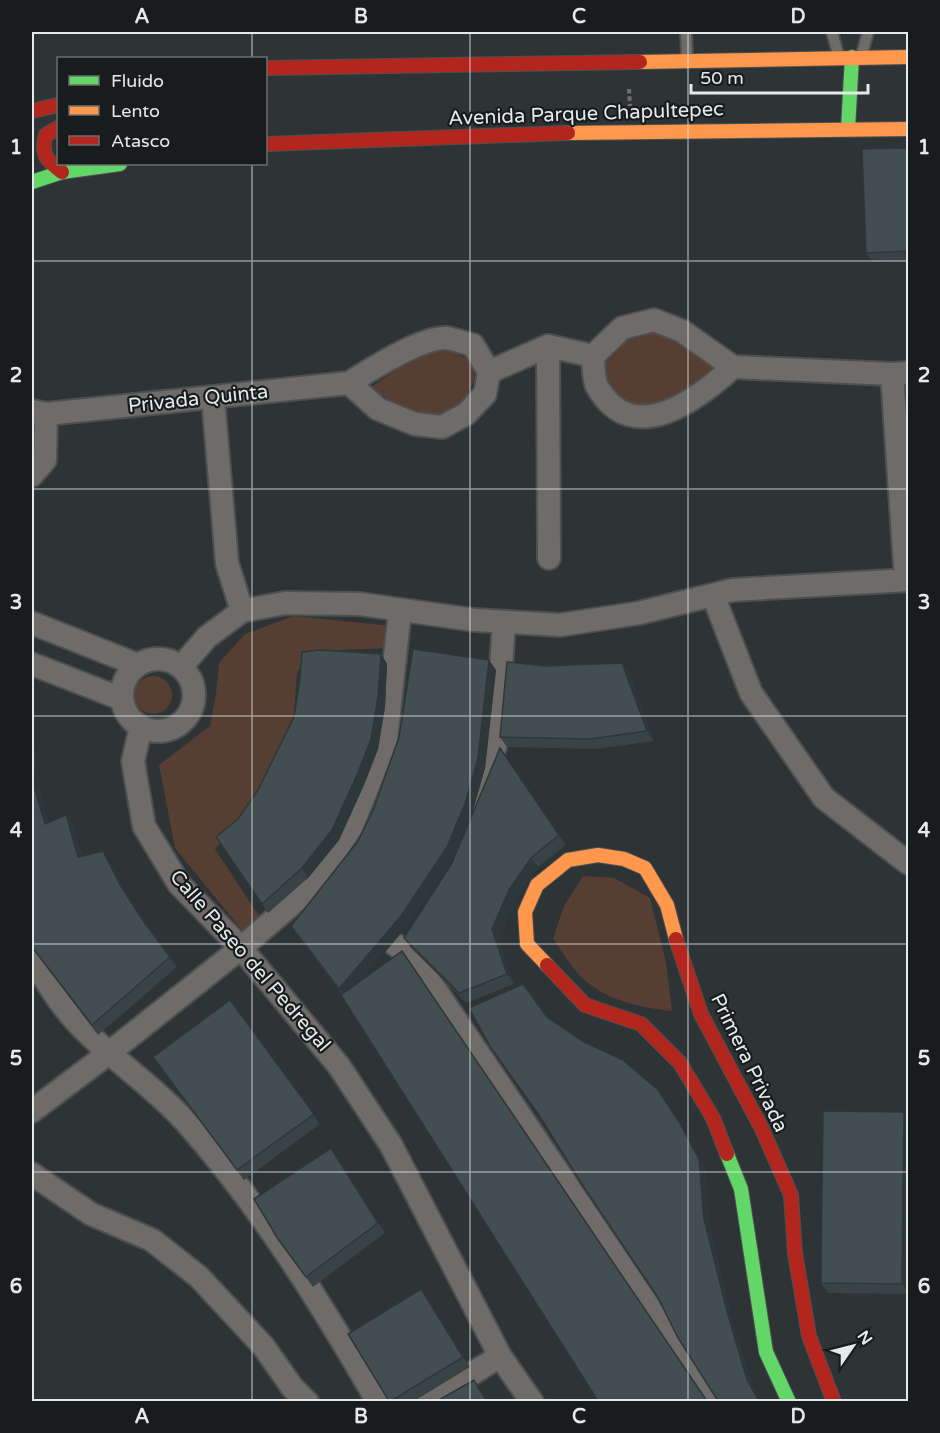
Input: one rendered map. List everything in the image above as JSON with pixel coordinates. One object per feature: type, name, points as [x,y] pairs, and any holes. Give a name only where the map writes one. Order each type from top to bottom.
[{"type":"main road","points":[[848,129],[850,57]]},
{"type":"main road","points":[[267,68],[909,57]]},
{"type":"main road","points":[[32,111],[57,105]]},
{"type":"main road","points":[[57,129],[46,135],[42,144],[42,152],[47,160],[62,172]]},
{"type":"main road","name":"Avenida Parque Chapultepec","points":[[267,144],[631,131],[909,129]]},
{"type":"main road","points":[[32,182],[62,172],[113,165]]},
{"type":"main road","name":"Primera Privada","points":[[789,1401],[766,1352],[741,1189],[713,1118],[680,1063],[641,1024],[585,1005],[527,944],[525,912],[537,885],[568,860],[598,855],[624,859],[645,868],[667,905],[680,954],[701,1014],[762,1129],[791,1195],[795,1253],[808,1336],[834,1401]]},
{"type":"street","points":[[181,667],[207,637],[242,611],[285,603],[360,604],[474,620],[560,625],[639,613],[733,591],[907,580],[900,374],[733,367],[682,331],[654,320],[622,328],[593,356]]},
{"type":"street","name":"Privada Quinta","points":[[32,476],[45,460],[39,412],[213,398],[349,383],[384,361],[418,345],[445,338],[473,345],[489,372]]},
{"type":"street","points":[[548,346],[549,558]]},
{"type":"street","points":[[349,383],[378,409],[415,424],[442,427],[466,414],[485,394],[489,372],[548,346],[593,356]]},
{"type":"street","points":[[593,356],[596,387],[618,411],[645,418],[676,408],[707,391],[733,367]]},
{"type":"street","points":[[213,398],[227,563],[242,611]]},
{"type":"street","points":[[713,595],[751,693],[824,798],[909,863]]},
{"type":"street","points":[[32,1111],[241,948],[313,886],[352,826],[386,741],[400,610]]},
{"type":"street","points":[[469,838],[496,743],[504,622]]},
{"type":"street","points":[[32,623],[138,665]]},
{"type":"street","points":[[64,636],[38,667],[122,699]]},
{"type":"street","points":[[159,659],[171,661],[181,667],[190,679],[194,693],[192,708],[184,721],[171,729],[156,731],[141,727],[132,720],[125,710],[122,699],[126,680],[138,665],[148,660],[159,659]]},
{"type":"street","name":"Calle Paseo del Pedregal","points":[[141,727],[132,761],[144,826],[179,884],[241,948],[339,1066],[391,1145],[500,1356],[532,1401]]},
{"type":"street","points":[[313,886],[414,958],[713,1401]]},
{"type":"street","points":[[400,948],[413,928]]},
{"type":"street","points":[[32,958],[64,1008],[109,1053],[183,1118],[252,1203],[343,1341],[378,1401]]},
{"type":"street","points":[[32,1174],[91,1214],[152,1240],[199,1277],[264,1347],[297,1397]]},
{"type":"street","points":[[427,1401],[500,1356]]},
{"type":"lane","points":[[686,32],[687,60]]},
{"type":"lane","points":[[832,32],[850,57],[868,32]]},
{"type":"path","points":[[627,62],[631,131]]},
{"type":"shaded area","points":[[649,324],[728,368],[677,404],[618,407],[601,383],[600,357],[620,333]]},
{"type":"shaded area","points":[[446,350],[471,360],[475,379],[462,406],[443,419],[403,408],[370,388],[419,354]]},
{"type":"shaded area","points":[[294,616],[391,626],[391,648],[315,651],[297,672],[294,713],[279,758],[249,813],[215,849],[263,922],[245,934],[175,848],[159,765],[210,726],[219,663],[245,634]]},
{"type":"shaded area","points":[[153,676],[167,681],[172,695],[167,709],[153,714],[139,709],[134,695],[139,681]]},
{"type":"shaded area","points":[[583,876],[614,878],[650,898],[666,962],[672,1011],[632,1004],[595,988],[575,970],[553,939],[564,906]]},
{"type":"building","points":[[909,148],[909,251],[866,253],[862,149]]},
{"type":"building","points":[[413,649],[489,660],[478,758],[465,804],[447,847],[401,916],[339,989],[291,926],[358,841],[374,808],[399,737]]},
{"type":"building","points":[[320,650],[381,654],[378,697],[371,739],[332,830],[302,868],[262,904],[216,837],[238,819],[258,790],[294,717],[302,652]]},
{"type":"building","points":[[507,662],[545,666],[622,663],[647,731],[590,739],[500,737]]},
{"type":"building","points":[[500,748],[559,835],[531,858],[509,890],[492,929],[507,974],[459,993],[404,938],[452,863]]},
{"type":"building","points":[[32,768],[33,783],[45,824],[66,815],[78,857],[103,851],[120,885],[170,957],[92,1025],[32,947]]},
{"type":"building","points":[[402,951],[707,1401],[598,1401],[341,995]]},
{"type":"building","points":[[523,984],[547,1017],[584,1042],[623,1060],[658,1090],[679,1122],[699,1159],[704,1219],[747,1380],[759,1401],[718,1401],[678,1338],[657,1296],[583,1186],[539,1115],[491,1048],[469,1008]]},
{"type":"building","points":[[230,1000],[314,1114],[237,1170],[153,1057]]},
{"type":"building","points":[[823,1111],[904,1112],[902,1284],[821,1283]]},
{"type":"building","points":[[331,1148],[378,1223],[306,1277],[278,1239],[254,1199]]},
{"type":"building","points":[[421,1289],[463,1357],[389,1401],[348,1334]]},
{"type":"building","points":[[474,1380],[486,1401],[437,1401]]},
{"type":"traffic: fast","points":[[848,129],[852,57]]},
{"type":"traffic: fast","points":[[32,182],[62,172],[113,165]]},
{"type":"traffic: fast","points":[[727,1154],[741,1189],[766,1352],[789,1402]]},
{"type":"traffic: slow","points":[[640,62],[908,57]]},
{"type":"traffic: slow","points":[[568,133],[908,129]]},
{"type":"traffic: slow","points":[[547,965],[527,944],[525,912],[537,885],[568,860],[598,855],[624,859],[645,868],[667,905],[676,939]]},
{"type":"traffic: jam","points":[[267,68],[640,62]]},
{"type":"traffic: jam","points":[[32,111],[57,105]]},
{"type":"traffic: jam","points":[[57,129],[46,135],[44,152],[52,164],[62,172]]},
{"type":"traffic: jam","points":[[267,144],[568,133]]},
{"type":"traffic: jam","points":[[676,939],[701,1014],[762,1129],[791,1195],[795,1253],[809,1336],[834,1402]]},
{"type":"traffic: jam","points":[[547,965],[585,1005],[641,1024],[680,1063],[713,1118],[727,1154]]}]
